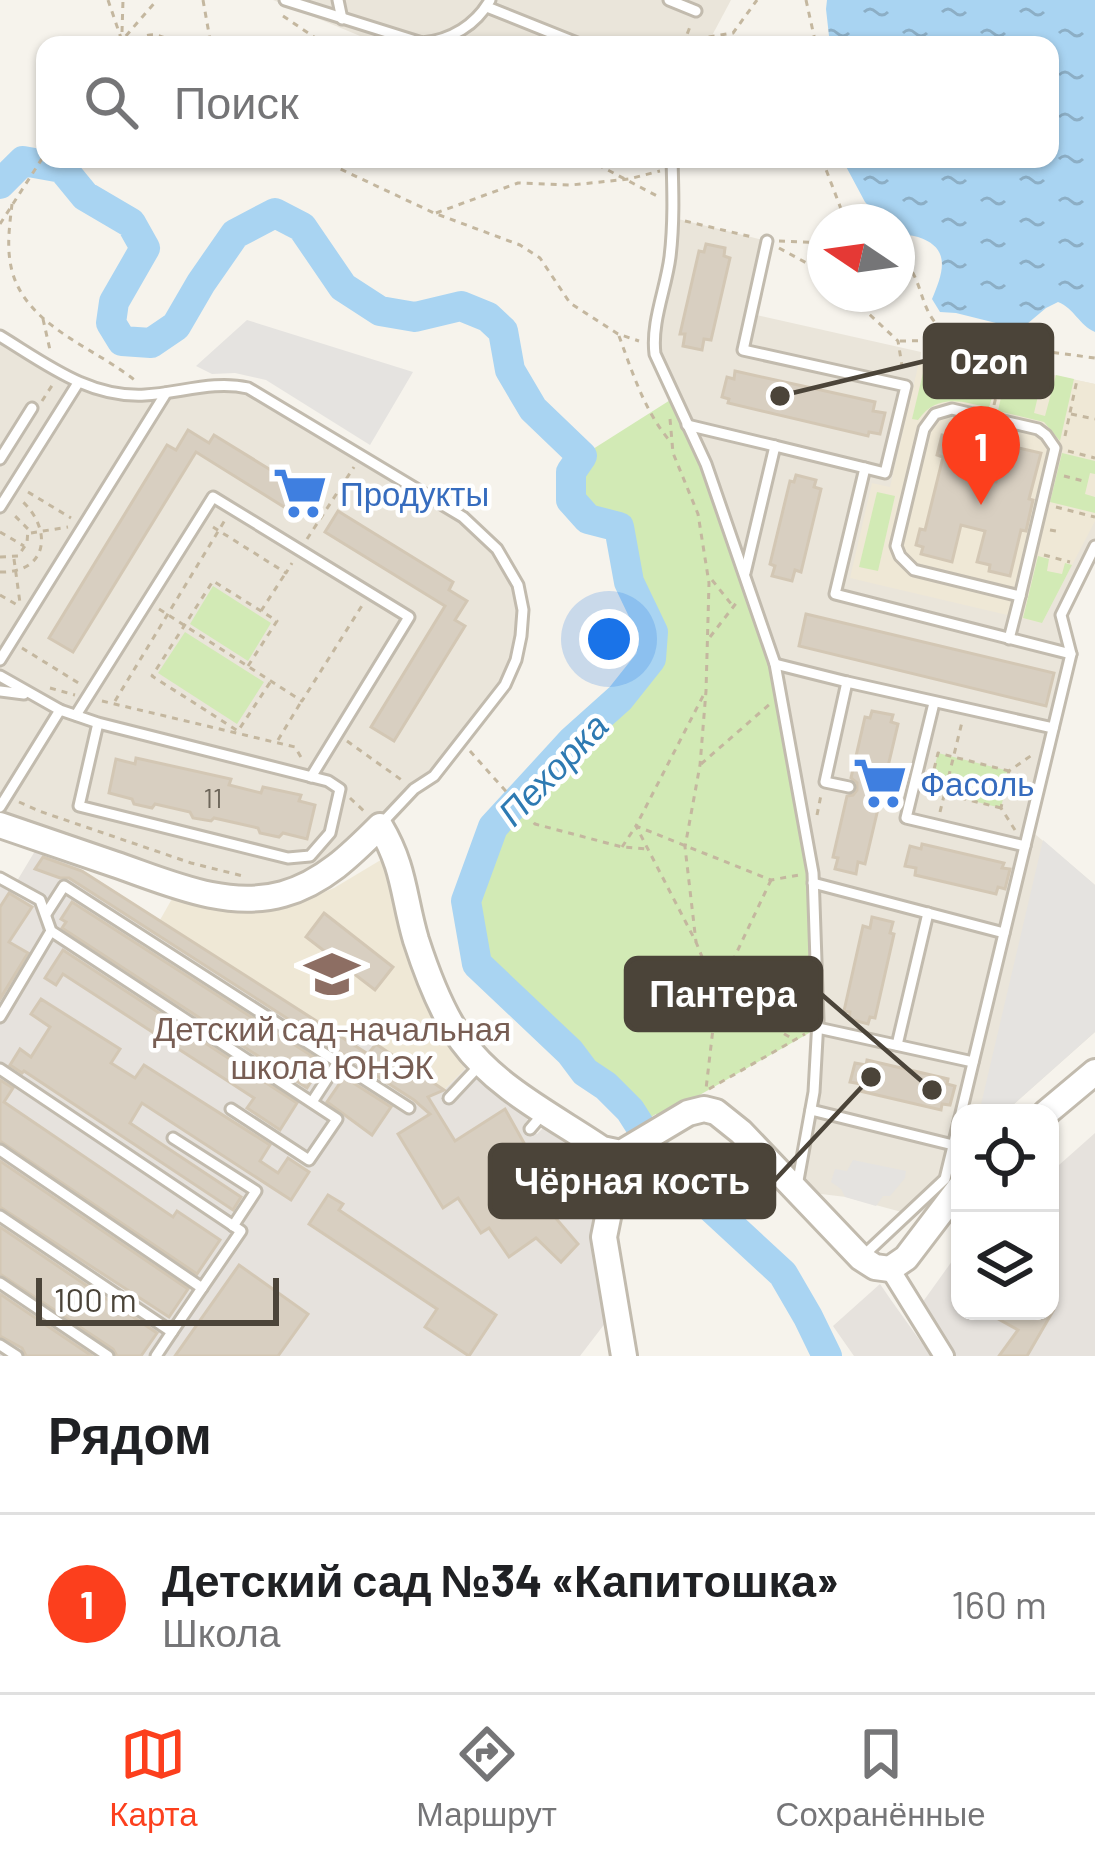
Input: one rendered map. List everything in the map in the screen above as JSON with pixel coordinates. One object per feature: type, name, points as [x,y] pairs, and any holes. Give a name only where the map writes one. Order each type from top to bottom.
[{"type":"street","points":[[0,825],[187,889],[247,899],[286,893],[318,879],[380,826],[394,850],[421,964],[447,1016],[463,1042],[538,1120],[602,1149],[627,1149],[688,1113],[716,1112],[741,1132],[861,1258],[895,1286],[944,1356]]},
{"type":"street","points":[[1057,1104],[1095,1072]]},
{"type":"street","points":[[624,1356],[604,1237],[627,1149]]},
{"type":"street","points":[[895,1286],[906,1258],[951,1199]]},
{"type":"lane","points":[[286,0],[399,36]]},
{"type":"lane","points":[[338,0],[342,19]]},
{"type":"lane","points":[[669,0],[696,11]]},
{"type":"lane","points":[[451,36],[488,4],[561,36]]},
{"type":"lane","points":[[672,168],[670,260],[654,347],[706,464],[775,664],[813,878],[818,1028],[811,1110],[796,1191]]},
{"type":"lane","points":[[767,241],[743,350],[906,386],[885,473]]},
{"type":"lane","points":[[0,336],[78,383],[112,393],[144,395],[234,385],[264,395],[464,518],[497,549],[518,584],[523,610],[516,660],[505,685],[434,776],[414,789],[380,826]]},
{"type":"lane","points":[[0,507],[78,383]]},
{"type":"lane","points":[[0,660],[24,612],[166,393]]},
{"type":"lane","points":[[0,459],[35,406]]},
{"type":"lane","points":[[1010,639],[1050,473],[1054,448],[1038,430],[952,409],[935,415],[924,429],[896,546],[914,570],[1020,596]]},
{"type":"lane","points":[[687,424],[912,479]]},
{"type":"lane","points":[[745,573],[776,446]]},
{"type":"lane","points":[[865,468],[835,594],[1071,654]]},
{"type":"lane","points":[[0,474],[12,489]]},
{"type":"lane","points":[[76,716],[213,496],[409,617],[311,777]]},
{"type":"lane","points":[[963,1104],[1071,654],[1061,615],[1095,546]]},
{"type":"lane","points":[[775,664],[1053,728]]},
{"type":"lane","points":[[0,676],[76,716],[328,781],[340,789],[330,833],[310,856],[298,859],[79,806],[98,723]]},
{"type":"lane","points":[[847,682],[825,782],[849,787]]},
{"type":"lane","points":[[0,692],[30,695]]},
{"type":"lane","points":[[934,703],[906,818],[1025,846]]},
{"type":"lane","points":[[0,807],[60,710]]},
{"type":"lane","points":[[0,878],[40,900],[51,931],[337,1119],[310,1160],[231,1109]]},
{"type":"lane","points":[[813,878],[1004,933]]},
{"type":"lane","points":[[46,914],[64,886],[409,1108]]},
{"type":"lane","points":[[897,1045],[928,913]]},
{"type":"lane","points":[[0,1017],[51,931]]},
{"type":"lane","points":[[818,1028],[973,1062]]},
{"type":"lane","points":[[312,1102],[338,1062]]},
{"type":"lane","points":[[449,1098],[482,1063]]},
{"type":"lane","points":[[0,1070],[242,1231],[156,1356]]},
{"type":"lane","points":[[811,1110],[951,1145]]},
{"type":"lane","points":[[173,1138],[256,1191],[233,1226]]},
{"type":"lane","points":[[0,1150],[202,1288]]},
{"type":"lane","points":[[861,1258],[945,1179],[951,1154]]},
{"type":"lane","points":[[0,1216],[172,1332]]},
{"type":"lane","points":[[0,1283],[108,1356]]},
{"type":"lane","points":[[0,1345],[17,1356]]},
{"type":"path","points":[[108,0],[120,36]]},
{"type":"path","points":[[122,36],[123,0]]},
{"type":"path","points":[[128,36],[157,0]]},
{"type":"path","points":[[203,0],[209,36]]},
{"type":"path","points":[[286,0],[283,16],[313,36]]},
{"type":"path","points":[[715,36],[733,33],[757,0]]},
{"type":"path","points":[[806,0],[814,36]]},
{"type":"path","points":[[0,224],[36,167]]},
{"type":"path","points":[[338,168],[434,213],[520,245],[540,258],[570,303],[618,334],[654,347]]},
{"type":"path","points":[[606,168],[654,192],[674,218],[767,241],[807,242]]},
{"type":"path","points":[[434,213],[518,183],[572,185],[629,179],[659,168]]},
{"type":"path","points":[[825,168],[839,204]]},
{"type":"path","points":[[12,204],[10,263],[24,294],[68,338],[136,380],[144,395]]},
{"type":"path","points":[[767,241],[807,263]]},
{"type":"path","points":[[915,279],[930,320],[959,340]]},
{"type":"path","points":[[867,312],[898,341],[906,386]]},
{"type":"path","points":[[42,317],[54,369]]},
{"type":"path","points":[[618,334],[637,384],[670,441]]},
{"type":"path","points":[[898,341],[959,340],[1095,358]]},
{"type":"path","points":[[1077,380],[1061,449],[1095,458]]},
{"type":"path","points":[[991,418],[1000,381]]},
{"type":"path","points":[[35,406],[47,391]]},
{"type":"path","points":[[675,397],[670,441],[698,514],[709,576],[700,765],[685,847],[696,943]]},
{"type":"path","points":[[1070,414],[1095,419]]},
{"type":"path","points":[[1050,473],[1088,482]]},
{"type":"path","points":[[12,489],[83,525]]},
{"type":"path","points":[[0,572],[15,572],[35,558],[42,546],[37,517],[12,489]]},
{"type":"path","points":[[1042,504],[1095,517]]},
{"type":"path","points":[[0,507],[22,521],[29,534],[26,547],[14,557],[0,557]]},
{"type":"path","points":[[113,704],[232,508]]},
{"type":"path","points":[[29,534],[83,525]]},
{"type":"path","points":[[0,532],[26,547]]},
{"type":"path","points":[[1031,551],[1073,563]]},
{"type":"path","points":[[14,557],[24,612]]},
{"type":"path","points":[[261,611],[286,573]]},
{"type":"path","points":[[709,576],[734,606]]},
{"type":"path","points":[[238,732],[152,676],[189,626],[213,580],[277,622],[248,666]]},
{"type":"path","points":[[709,638],[750,586]]},
{"type":"path","points":[[276,742],[370,593]]},
{"type":"path","points":[[0,595],[24,612]]},
{"type":"path","points":[[147,602],[302,701]]},
{"type":"path","points":[[12,642],[89,694],[113,704],[296,747],[311,777]]},
{"type":"path","points":[[238,732],[271,681]]},
{"type":"path","points":[[622,847],[706,691]]},
{"type":"path","points":[[73,694],[89,694]]},
{"type":"path","points":[[700,765],[781,694]]},
{"type":"path","points":[[937,826],[964,709]]},
{"type":"path","points":[[210,727],[214,716]]},
{"type":"path","points":[[338,734],[414,789]]},
{"type":"path","points":[[461,741],[535,824],[622,847],[648,849]]},
{"type":"path","points":[[1001,808],[1009,771],[1049,743]]},
{"type":"path","points":[[1009,771],[938,753],[929,790],[1001,808],[1025,846]]},
{"type":"path","points":[[340,789],[380,826]]},
{"type":"path","points":[[7,796],[191,863],[251,878]]},
{"type":"path","points":[[636,826],[771,880],[813,878]]},
{"type":"path","points":[[636,826],[717,994],[794,1040]]},
{"type":"path","points":[[771,880],[717,994],[706,1090],[818,1028]]},
{"type":"shaded area","points":[[273,0],[731,0],[712,36],[360,36]]},
{"type":"shaded area","points":[[674,218],[767,241],[752,314],[921,352],[920,362],[1029,387],[1034,371],[1095,384],[1095,546],[1061,615],[1071,654],[1029,829],[1095,885],[1095,1032],[1014,1104],[951,1104],[951,1159],[945,1179],[909,1214],[846,1197],[796,1191],[814,1092],[818,1020],[775,664],[655,354]]},
{"type":"shaded area","points":[[247,320],[413,372],[370,445],[266,380],[212,374],[196,366]]},
{"type":"shaded area","points":[[0,336],[78,383],[112,393],[248,388],[481,532],[518,585],[521,636],[505,685],[434,776],[353,853],[264,898],[0,825]]},
{"type":"shaded area","points":[[919,362],[1029,387],[1034,371],[1095,384],[1095,521],[1042,623],[850,578],[872,483],[890,487]]},
{"type":"shaded area","points":[[1043,840],[1095,885],[1095,1032],[1014,1104],[981,1104]]},
{"type":"shaded area","points":[[35,851],[76,866],[352,1043],[360,1033],[444,1090],[465,1069],[529,1117],[524,1125],[537,1134],[544,1127],[607,1168],[606,1322],[580,1356],[0,1356],[0,879],[14,886]]},
{"type":"shaded area","name":"Детский сад-начальная школа ЮНЭК","points":[[389,855],[422,980],[465,1069],[444,1090],[361,1033],[352,1044],[160,920],[173,897],[214,909],[255,911],[295,904],[334,888]]},
{"type":"shaded area","points":[[1095,1133],[1095,1356],[955,1356],[922,1303],[951,1263],[951,1320],[1059,1320],[1059,1165]]},
{"type":"shaded area","points":[[853,1160],[906,1171],[905,1178],[876,1206],[845,1197],[831,1182],[835,1169],[847,1171]]},
{"type":"shaded area","points":[[880,1284],[931,1356],[854,1356],[833,1326]]},
{"type":"green space","points":[[924,369],[944,373],[941,391],[961,395],[966,379],[995,386],[989,408],[942,402],[918,420],[912,419]]},
{"type":"green space","points":[[1056,375],[1074,379],[1060,441],[1044,422],[998,411],[1003,388],[1038,396],[1034,413],[1045,416]]},
{"type":"green space","points":[[675,397],[706,464],[775,664],[813,873],[818,1028],[659,1118],[656,1114],[639,1124],[606,1086],[585,1072],[477,964],[466,901],[493,827],[572,741],[620,698],[651,659],[653,632],[629,582],[619,528],[588,519],[571,500],[571,472],[582,456]]},
{"type":"green space","points":[[1062,453],[1095,461],[1095,474],[1090,473],[1085,494],[1095,497],[1095,513],[1050,502]]},
{"type":"green space","points":[[877,492],[895,496],[878,571],[859,567]]},
{"type":"green space","points":[[1038,556],[1049,559],[1047,571],[1062,574],[1065,563],[1072,565],[1042,623],[1023,618]]},
{"type":"green space","points":[[213,586],[271,623],[248,661],[190,624]]},
{"type":"green space","points":[[185,632],[264,682],[237,724],[158,673]]},
{"type":"green space","points":[[938,753],[1009,771],[1001,808],[929,790]]},
{"type":"water","points":[[827,0],[1095,0],[1095,332],[1058,302],[1027,324],[940,312],[932,299],[942,262],[936,248],[915,236],[915,204],[867,204],[847,168],[1059,168],[1059,36],[829,36]]},
{"type":"building","points":[[706,244],[725,248],[724,256],[730,258],[711,340],[704,339],[702,350],[683,346],[685,334],[680,334],[699,251],[704,252]]},
{"type":"building","points":[[735,371],[875,402],[873,411],[885,413],[880,434],[869,432],[868,436],[728,403],[722,397],[727,377],[734,379]]},
{"type":"building","points":[[188,430],[209,443],[214,435],[313,496],[300,517],[196,452],[73,652],[49,638],[167,445],[176,450]]},
{"type":"building","points":[[949,430],[981,437],[972,475],[996,482],[1004,451],[1017,454],[1019,448],[1041,453],[1026,531],[1021,530],[1010,576],[977,562],[985,531],[961,525],[952,562],[921,554],[923,547],[916,545],[920,529],[925,530],[943,457],[937,455],[942,435],[947,436]]},
{"type":"building","points":[[796,475],[816,480],[814,487],[821,489],[801,572],[795,570],[792,581],[772,576],[775,566],[770,564],[790,481]]},
{"type":"building","points":[[338,511],[453,582],[449,590],[467,601],[455,620],[465,626],[394,741],[371,727],[445,606],[325,532]]},
{"type":"building","points":[[806,614],[1054,673],[1046,706],[799,646]]},
{"type":"building","points":[[872,711],[893,715],[891,722],[898,724],[865,864],[858,862],[856,874],[835,869],[838,858],[833,857],[847,796],[857,790],[851,778],[865,717],[870,718]]},
{"type":"building","points":[[136,758],[231,779],[229,785],[261,793],[263,787],[301,795],[299,801],[315,805],[307,839],[260,833],[258,828],[214,818],[193,818],[190,812],[134,804],[132,799],[109,793],[116,759],[135,764]]},
{"type":"building","points":[[922,844],[1004,863],[1002,868],[1010,869],[1005,889],[998,887],[996,894],[915,875],[916,868],[905,866],[910,846],[921,849]]},
{"type":"building","points":[[43,857],[82,871],[368,1054],[376,1044],[444,1090],[428,1097],[455,1141],[505,1109],[543,1177],[524,1190],[539,1214],[547,1208],[578,1244],[561,1262],[536,1238],[509,1257],[489,1228],[481,1233],[458,1198],[443,1208],[398,1134],[430,1114],[414,1100],[69,878],[35,869]]},
{"type":"building","points":[[9,893],[32,907],[9,942],[28,953],[0,999],[0,907]]},
{"type":"building","points":[[72,902],[323,1063],[307,1088],[62,928],[66,922],[61,919]]},
{"type":"building","points":[[324,913],[393,967],[375,990],[306,937]]},
{"type":"building","points":[[872,917],[893,922],[890,933],[894,934],[875,1018],[870,1017],[868,1024],[849,1019],[850,1012],[844,1011],[863,926],[870,928]]},
{"type":"building","points":[[63,950],[297,1103],[280,1130],[247,1108],[254,1098],[63,974],[56,985],[45,978]]},
{"type":"building","points":[[41,999],[120,1049],[111,1063],[135,1078],[144,1065],[270,1145],[260,1161],[278,1173],[288,1158],[309,1172],[291,1200],[142,1103],[130,1123],[241,1197],[233,1210],[10,1065],[20,1049],[31,1057],[50,1027],[31,1014]]},
{"type":"building","points":[[867,1060],[948,1079],[947,1084],[955,1086],[950,1105],[942,1104],[941,1110],[860,1091],[861,1084],[850,1082],[855,1063],[866,1065]]},
{"type":"building","points":[[344,1077],[391,1107],[372,1135],[327,1102]]},
{"type":"building","points":[[0,1080],[13,1088],[4,1102],[173,1217],[177,1211],[220,1240],[197,1274],[0,1141]]},
{"type":"building","points":[[0,1161],[188,1289],[169,1317],[0,1207]]},
{"type":"building","points":[[328,1195],[343,1204],[339,1210],[496,1315],[469,1356],[425,1327],[437,1309],[309,1224]]},
{"type":"building","points":[[0,1227],[157,1333],[141,1356],[117,1356],[0,1274]]},
{"type":"building","points":[[239,1265],[308,1314],[278,1356],[175,1356]]},
{"type":"building","points":[[0,1294],[92,1356],[26,1356],[22,1348],[0,1336]]},
{"type":"building","points":[[1000,1320],[1048,1320],[1027,1356],[999,1356],[1018,1330]]},
{"type":"waterway","name":"Пехорка","points":[[0,184],[23,161],[36,163]]},
{"type":"waterway","name":"Пехорка","points":[[62,168],[85,196],[131,223],[145,248],[114,302],[111,323],[122,341],[151,343],[176,326],[235,234],[275,213],[302,227],[343,287],[380,311],[415,317],[461,306],[488,317],[503,331],[510,370],[533,409],[582,456],[571,472],[571,500],[588,519],[619,527],[629,582],[653,632],[651,659],[620,698],[572,741],[493,827],[466,901],[477,964],[630,1110],[665,1165],[783,1274],[827,1356]]},
{"type":"place","name":"Ozon","points":[[780,396]]},
{"type":"place","name":"Продукты","points":[[300,493]]},
{"type":"place","name":"Детский сад №34 «Капитошка»","points":[[981,505]]},
{"type":"place","name":"Фасоль","points":[[880,783]]},
{"type":"place","name":"Детский сад-начальная школа ЮНЭК","points":[[332,974]]},
{"type":"place","name":"Чёрная кость","points":[[871,1077]]},
{"type":"place","name":"Пантера","points":[[932,1090]]}]
